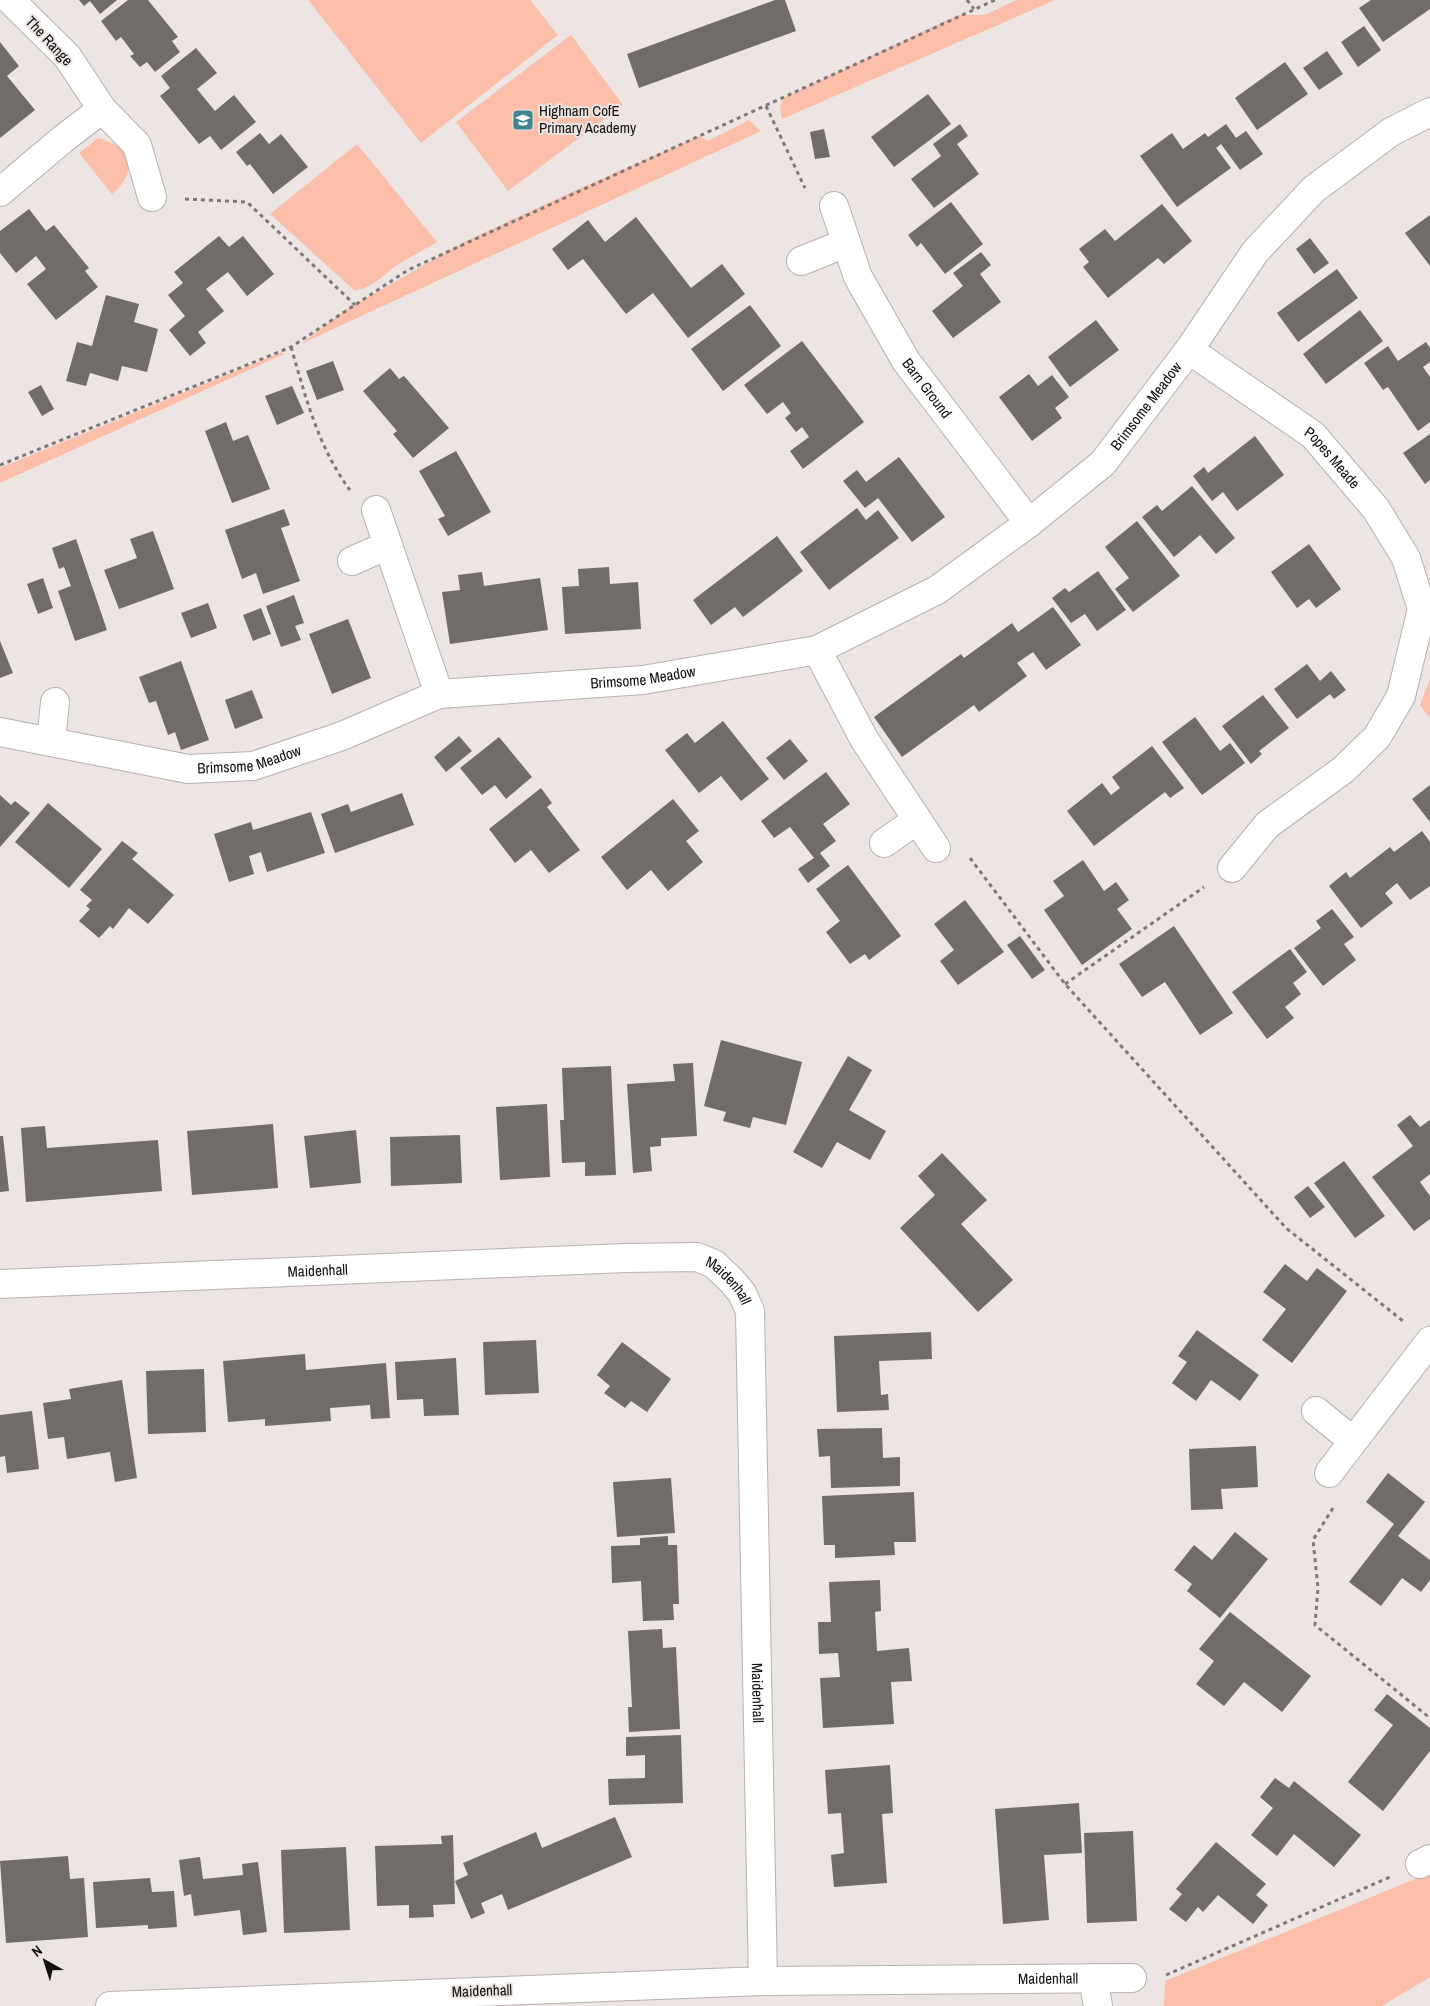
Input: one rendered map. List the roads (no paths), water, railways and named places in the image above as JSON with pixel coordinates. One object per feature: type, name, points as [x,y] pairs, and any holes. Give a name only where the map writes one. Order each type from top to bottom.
[{"type":"street","name":"The Range","points":[[10,0],[67,56],[102,109],[137,145],[152,197]]},
{"type":"street","points":[[0,192],[102,109]]},
{"type":"street","name":"Brimsome Meadow","points":[[0,732],[188,769],[254,766],[342,736],[439,694],[643,680],[816,650],[937,590],[1028,523],[1103,463],[1189,350],[1255,252],[1314,188],[1391,132],[1430,112]]},
{"type":"street","name":"Barn Ground","points":[[834,206],[858,277],[906,361],[1028,523]]},
{"type":"street","points":[[801,261],[846,242]]},
{"type":"street","name":"Popes Meade","points":[[1189,350],[1313,435],[1381,517],[1406,558],[1426,609],[1401,696],[1377,737],[1343,770],[1266,825],[1232,868]]},
{"type":"street","points":[[376,510],[439,694]]},
{"type":"street","points":[[352,561],[388,545]]},
{"type":"street","points":[[816,650],[864,740],[936,848]]},
{"type":"street","points":[[51,742],[55,702]]},
{"type":"street","points":[[884,843],[917,820]]},
{"type":"street","name":"Maidenhall","points":[[0,1284],[625,1258],[697,1257],[714,1264],[742,1293],[750,1311],[763,1981]]},
{"type":"street","points":[[1329,1472],[1429,1342]]},
{"type":"street","points":[[1316,1411],[1353,1440]]},
{"type":"street","name":"Maidenhall","points":[[1093,1978],[1098,2006]]},
{"type":"street","name":"Maidenhall","points":[[110,2006],[763,1981],[1145,1978]]},
{"type":"place","name":"Highnam CofE Primary Academy","points":[[523,120]]}]
